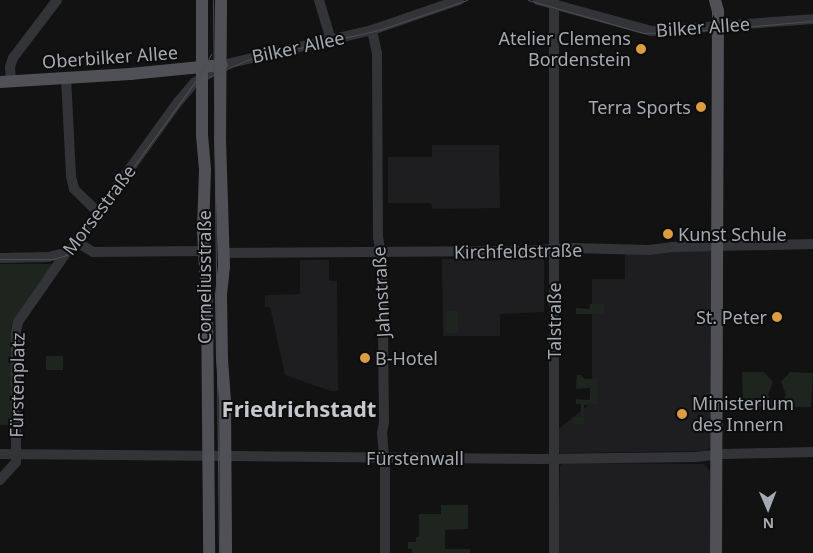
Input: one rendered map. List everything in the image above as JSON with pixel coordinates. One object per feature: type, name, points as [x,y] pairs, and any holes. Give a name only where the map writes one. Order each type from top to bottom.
[{"type":"main road","name":"Corneliusstraße","points":[[202,0],[202,107],[205,170],[203,251],[207,302],[209,553]]},
{"type":"main road","name":"Corneliusstraße","points":[[221,0],[222,221],[228,253],[221,296],[226,553]]},
{"type":"main road","points":[[715,0],[718,25],[716,553]]},
{"type":"main road","name":"Oberbilker Allee","points":[[5,81],[66,77],[202,73],[222,65]]},
{"type":"main road","points":[[203,210],[208,214],[210,226],[217,226],[222,221]]},
{"type":"street","points":[[5,81],[13,58],[57,0]]},
{"type":"street","points":[[319,0],[331,40]]},
{"type":"street","name":"Bilker Allee","points":[[222,65],[372,30],[459,0]]},
{"type":"street","name":"Bilker Allee","points":[[538,0],[554,2],[642,30],[658,31],[813,19]]},
{"type":"street","name":"Talstraße","points":[[554,2],[554,553]]},
{"type":"street","name":"Jahnstraße","points":[[372,30],[377,54],[378,237],[383,327],[385,553]]},
{"type":"street","name":"Morsestraße","points":[[22,317],[66,253],[77,242],[178,102],[202,73]]},
{"type":"street","points":[[66,77],[71,176],[74,189],[98,213]]},
{"type":"street","points":[[178,102],[183,99],[193,98],[202,107]]},
{"type":"street","points":[[77,242],[93,252],[203,251]]},
{"type":"street","name":"Kirchfeldstraße","points":[[228,253],[522,251],[553,248],[639,250],[813,244]]},
{"type":"street","points":[[0,258],[48,257],[66,253]]},
{"type":"street","name":"Fürstenplatz","points":[[0,480],[14,467],[16,454],[16,332],[22,317]]},
{"type":"street","name":"Fürstenwall","points":[[16,454],[554,459],[694,458],[716,455],[813,452]]},
{"type":"street","name":"Fürstenplatz","points":[[0,454],[16,454]]},
{"type":"shaded area","points":[[432,145],[499,145],[500,208],[433,209],[431,203],[388,203],[388,157],[432,157]]},
{"type":"shaded area","points":[[708,250],[712,253],[711,447],[706,451],[561,453],[557,449],[556,431],[592,402],[592,279],[625,279],[625,252]]},
{"type":"shaded area","points":[[544,258],[544,312],[500,314],[500,336],[443,336],[442,259]]},
{"type":"shaded area","points":[[300,260],[329,260],[329,281],[337,281],[338,391],[331,391],[285,375],[270,307],[265,307],[265,295],[300,294]]},
{"type":"shaded area","points":[[0,264],[54,264],[11,327],[12,425],[0,425]]},
{"type":"shaded area","points":[[590,304],[604,304],[604,314],[576,314],[576,308],[589,309]]},
{"type":"shaded area","points":[[446,311],[458,311],[458,333],[446,333]]},
{"type":"shaded area","points":[[46,356],[63,356],[63,370],[46,370]]},
{"type":"shaded area","points":[[742,372],[764,372],[773,382],[768,395],[774,403],[774,407],[743,407]]},
{"type":"shaded area","points":[[790,372],[813,373],[811,407],[781,407],[781,403],[786,395],[781,382]]},
{"type":"shaded area","points":[[577,375],[581,375],[585,379],[597,379],[597,404],[584,405],[584,424],[573,424],[572,417],[581,417],[581,404],[576,404],[576,399],[590,400],[590,388],[576,389]]},
{"type":"shaded area","points":[[563,463],[704,464],[710,471],[710,553],[558,553],[560,466]]},
{"type":"shaded area","points":[[441,505],[468,505],[468,529],[445,530],[445,549],[470,549],[470,553],[412,553],[412,549],[408,549],[408,542],[416,542],[416,537],[419,537],[419,514],[441,514]]},
{"type":"tram line","points":[[213,0],[219,553]]},
{"type":"tram line","points":[[209,77],[247,60],[379,30],[467,0]]},
{"type":"tram line","points":[[528,0],[644,33],[682,32],[813,21]]},
{"type":"tram line","points":[[0,259],[53,259],[66,255],[74,249],[200,75],[211,54]]},
{"type":"place","name":"Atelier Clemens Bordenstein","points":[[641,49]]},
{"type":"place","name":"Terra Sports","points":[[701,107]]},
{"type":"place","name":"Kunst Schule","points":[[668,234]]},
{"type":"place","name":"St. Peter","points":[[777,317]]},
{"type":"place","name":"B-Hotel","points":[[365,358]]},
{"type":"place","name":"Ministerium des Innern","points":[[682,414]]},
{"type":"district","name":"Friedrichstadt","points":[[299,409]]}]
